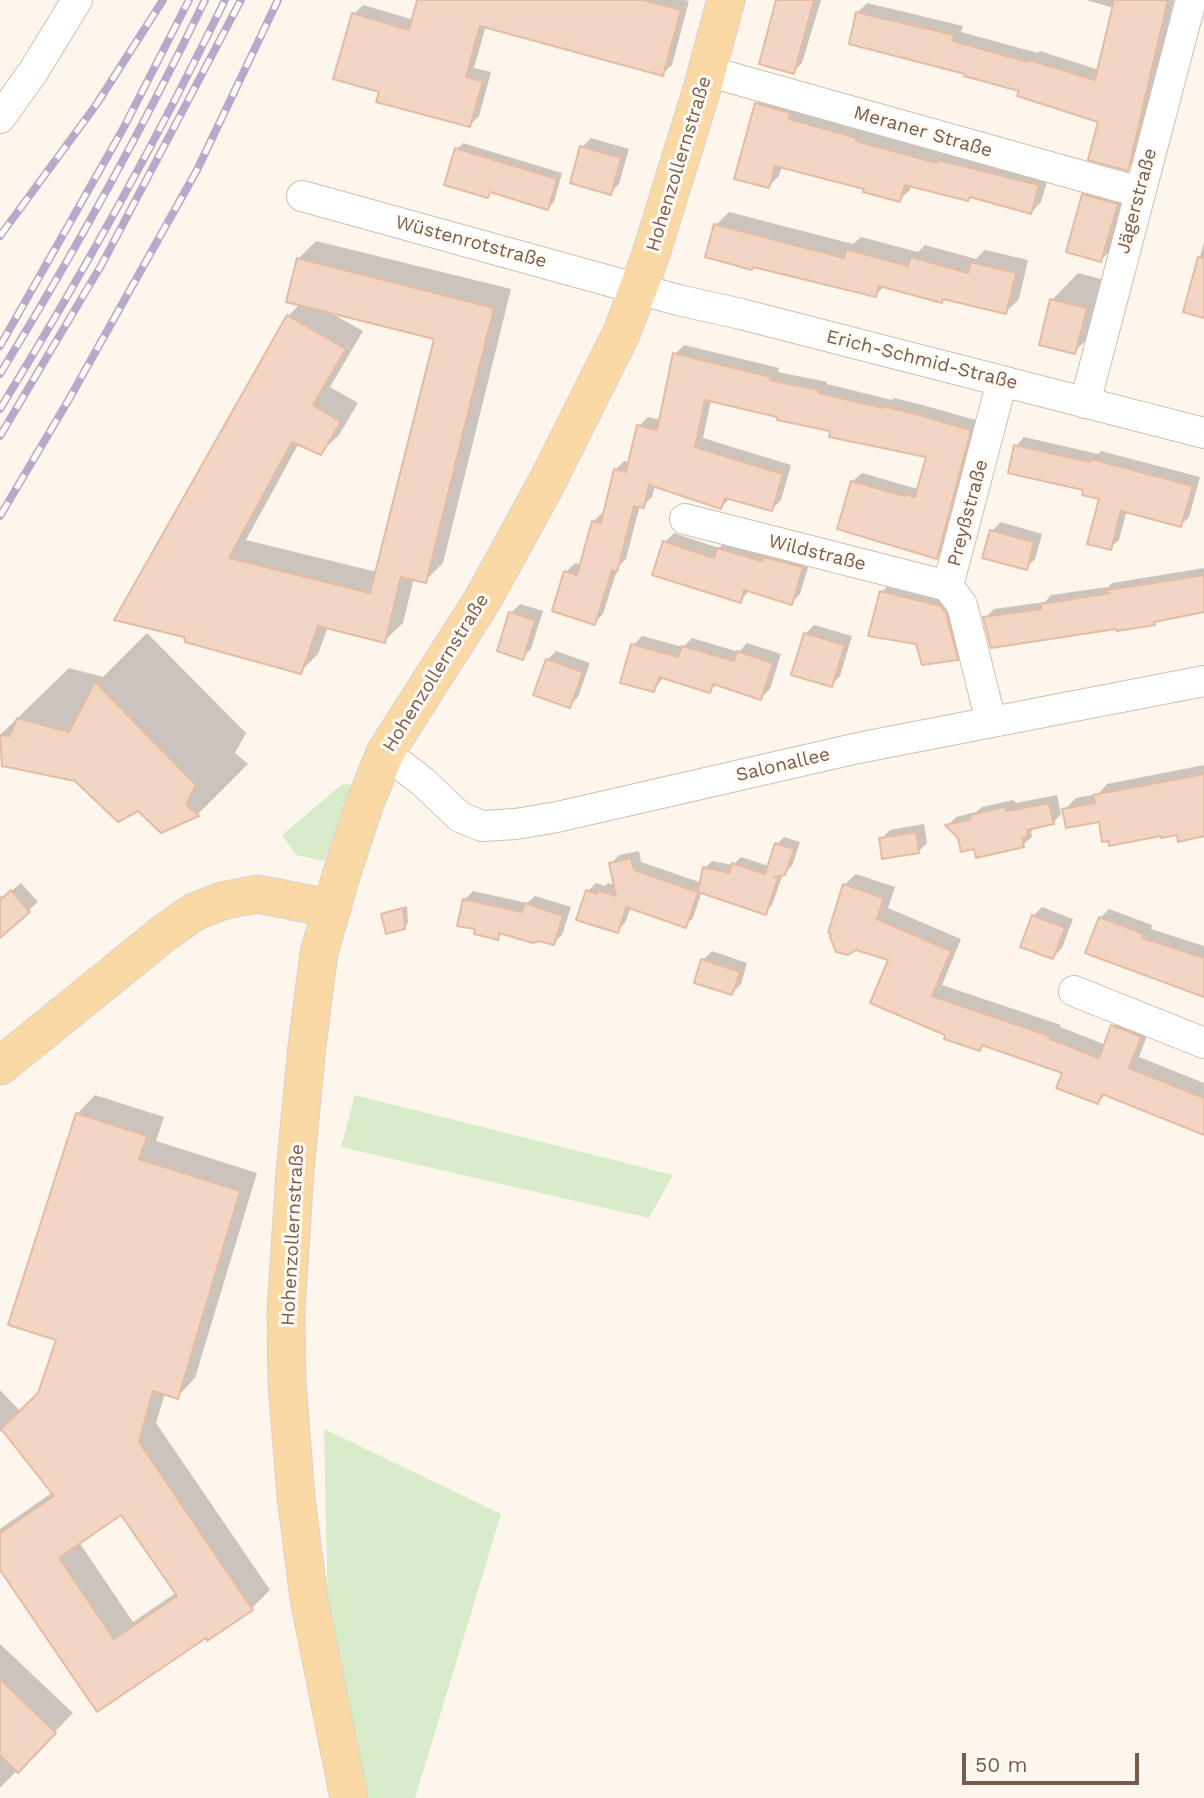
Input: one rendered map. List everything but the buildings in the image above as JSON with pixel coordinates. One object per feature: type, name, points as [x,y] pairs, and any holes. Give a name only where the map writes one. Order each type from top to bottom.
[{"type":"main road","name":"Hohenzollernstraße","points":[[349,1798],[309,1599],[296,1497],[288,1384],[286,1310],[296,1157],[319,953],[365,803],[390,745],[483,599],[545,486],[622,332],[639,288],[707,71],[726,0]]},
{"type":"main road","points":[[0,1066],[194,912],[222,901],[257,894],[330,910]]},
{"type":"street","points":[[0,118],[33,72],[77,0]]},
{"type":"street","name":"Jägerstraße","points":[[1085,403],[1191,0]]},
{"type":"street","name":"Meraner Straße","points":[[707,71],[1139,192]]},
{"type":"street","name":"Wüstenrotstraße","points":[[302,196],[639,288]]},
{"type":"street","name":"Erich-Schmid-Straße","points":[[639,288],[1204,433]]},
{"type":"street","name":"Preyßstraße","points":[[991,722],[962,605],[948,586],[1002,381]]},
{"type":"street","name":"Wildstraße","points":[[685,519],[948,586]]},
{"type":"street","name":"Salonallee","points":[[390,745],[422,781],[460,817],[482,825],[493,825],[557,817],[858,748],[1204,681]]},
{"type":"street","points":[[1074,991],[1204,1043]]},
{"type":"green space","points":[[341,785],[352,785],[335,842],[324,861],[296,855],[282,835]]},
{"type":"green space","points":[[355,1095],[673,1175],[649,1218],[341,1147]]},
{"type":"green space","points":[[324,1429],[501,1514],[415,1798],[369,1798],[328,1622]]},
{"type":"railway","points":[[0,236],[96,105],[163,0]]},
{"type":"railway","points":[[0,346],[123,129],[189,0]]},
{"type":"railway","points":[[0,374],[107,190],[205,0]]},
{"type":"railway","points":[[0,409],[117,208],[225,0]]},
{"type":"railway","points":[[0,436],[102,264],[241,0]]},
{"type":"railway","points":[[0,516],[68,401],[197,170],[278,0]]}]
